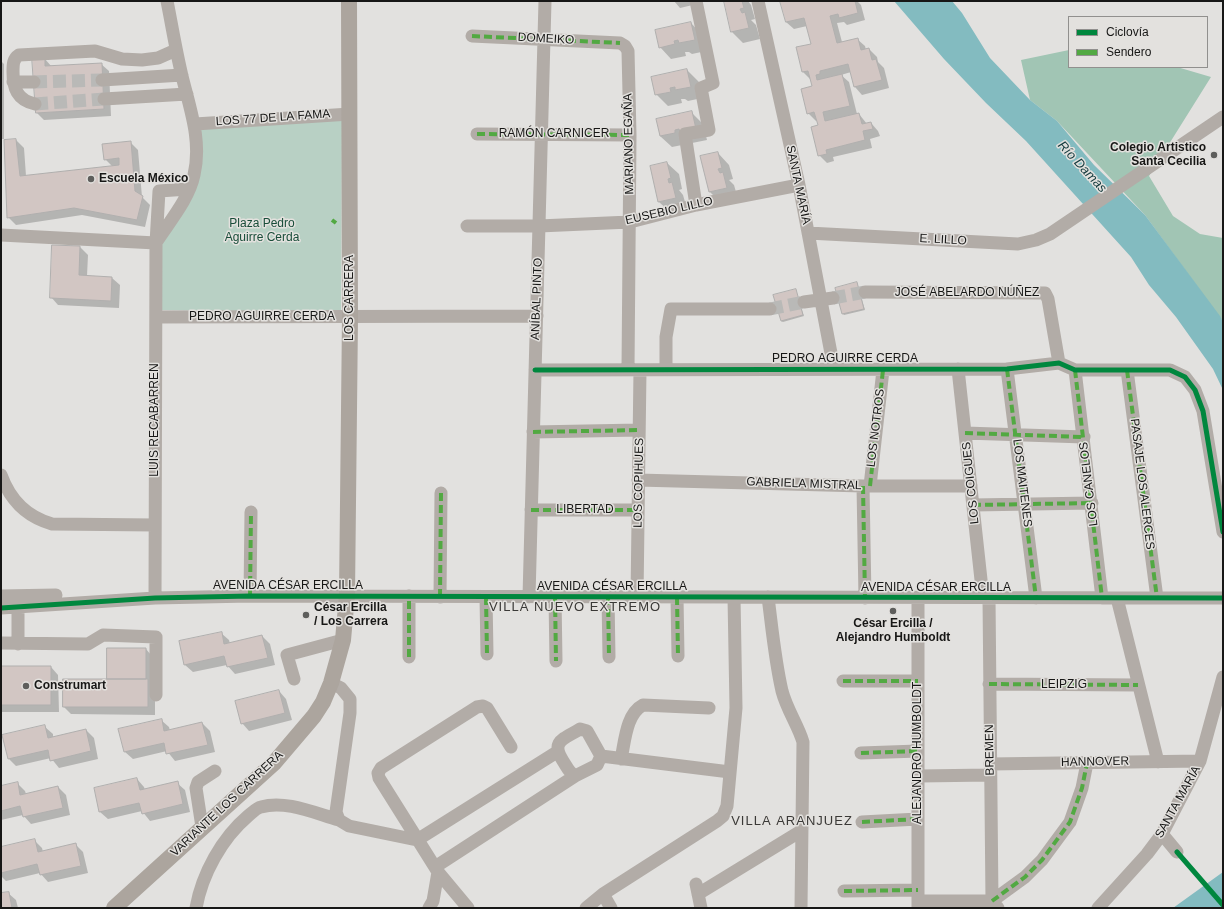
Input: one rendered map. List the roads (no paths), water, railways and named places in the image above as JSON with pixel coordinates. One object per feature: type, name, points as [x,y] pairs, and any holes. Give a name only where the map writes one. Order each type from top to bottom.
[{"type":"main road","name":"LOS CARRERA","points":[[347,595],[350,317],[349,1]]},
{"type":"main road","name":"VARIANTE LOS CARRERA","points":[[114,908],[274,763],[314,716],[323,702],[331,682],[343,640],[347,595]]},
{"type":"street","points":[[1,235],[156,243],[183,202],[194,176],[197,151],[195,124],[176,50],[167,1]]},
{"type":"street","name":"ANÍBAL PINTO","points":[[529,597],[545,1]]},
{"type":"street","points":[[696,1],[713,83],[701,88],[709,130],[684,134],[696,205]]},
{"type":"street","name":"SANTA MARÍA","points":[[758,1],[799,185],[808,233],[827,299],[834,369]]},
{"type":"street","name":"DOMEIKO","points":[[472,36],[544,38],[620,43]]},
{"type":"street","name":"MARIANO EGAÑA","points":[[620,43],[625,46],[628,52],[630,222],[634,370]]},
{"type":"street","points":[[35,104],[26,101],[19,95],[13,82],[13,62],[16,57],[22,54],[95,51],[122,59],[142,60],[158,58],[176,50]]},
{"type":"street","points":[[102,80],[182,75]]},
{"type":"street","points":[[13,82],[34,82]]},
{"type":"street","points":[[104,99],[187,94]]},
{"type":"street","name":"LOS 77 DE LA FAMA","points":[[195,124],[350,114]]},
{"type":"street","name":"E. LILLO","points":[[808,233],[1018,244],[1036,240],[1050,234],[1072,220],[1223,117]]},
{"type":"street","name":"RAMÓN CARNICER","points":[[477,134],[630,135]]},
{"type":"street","name":"EUSEBIO LILLO","points":[[467,226],[539,226],[630,222],[696,205],[799,185]]},
{"type":"street","name":"LUIS RECABARREN","points":[[155,598],[156,243],[160,191],[188,190]]},
{"type":"street","name":"JOSÉ ABELARDO NÚÑEZ","points":[[865,292],[1045,293],[1048,299],[1060,363]]},
{"type":"street","points":[[804,302],[827,299]]},
{"type":"street","points":[[666,369],[666,337],[671,309],[770,310]]},
{"type":"street","name":"PEDRO AGUIRRE CERDA","points":[[156,317],[537,316]]},
{"type":"street","points":[[1060,363],[1075,370],[1170,370],[1185,377],[1195,390],[1203,411],[1223,532]]},
{"type":"street","name":"PEDRO AGUIRRE CERDA","points":[[535,370],[1007,369],[1060,363]]},
{"type":"street","name":"LOS COIGUES","points":[[958,369],[973,505],[986,598]]},
{"type":"street","name":"LOS MAITENES","points":[[1007,369],[1036,598]]},
{"type":"street","name":"LOS COPIHUES","points":[[634,370],[639,430],[637,597]]},
{"type":"street","name":"LOS NOTROS","points":[[865,598],[866,486],[883,370]]},
{"type":"street","name":"LOS CANELOS","points":[[1075,370],[1102,598]]},
{"type":"street","name":"PASAJE LOS ALERCES","points":[[1127,370],[1157,598]]},
{"type":"street","points":[[533,432],[639,430]]},
{"type":"street","points":[[965,433],[1084,437]]},
{"type":"street","points":[[1,475],[8,492],[17,504],[27,513],[43,522],[52,524],[155,525]]},
{"type":"street","name":"GABRIELA MISTRAL","points":[[638,480],[866,486],[971,486]]},
{"type":"street","points":[[440,493],[440,597]]},
{"type":"street","points":[[973,505],[1092,504]]},
{"type":"street","name":"LIBERTAD","points":[[531,510],[638,510]]},
{"type":"street","points":[[250,596],[251,512]]},
{"type":"street","name":"AVENIDA CÉSAR ERCILLA","points":[[1,596],[58,595],[121,600]]},
{"type":"street","name":"AVENIDA CÉSAR ERCILLA","points":[[1,608],[155,598],[347,595],[440,597],[1223,598]]},
{"type":"street","points":[[409,596],[409,657]]},
{"type":"street","points":[[486,597],[487,654]]},
{"type":"street","points":[[555,597],[556,661]]},
{"type":"street","points":[[608,597],[609,656]]},
{"type":"street","points":[[677,597],[678,656]]},
{"type":"street","points":[[586,908],[604,894],[723,816],[727,806],[736,708],[734,597]]},
{"type":"street","points":[[768,597],[782,691],[788,710],[800,730],[803,742],[801,908]]},
{"type":"street","name":"ALEJANDRO HUMBOLDT","points":[[918,598],[918,900]]},
{"type":"street","name":"BREMEN","points":[[986,598],[990,684],[990,770],[995,905]]},
{"type":"street","points":[[1117,598],[1158,762]]},
{"type":"street","points":[[18,606],[18,644]]},
{"type":"street","points":[[1,643],[88,644],[103,635],[156,637],[156,694]]},
{"type":"street","points":[[294,679],[288,655],[343,640]]},
{"type":"street","name":"SANTA MARÍA","points":[[1098,908],[1147,854],[1162,834],[1200,761],[1223,677]]},
{"type":"street","points":[[843,681],[918,681]]},
{"type":"street","points":[[331,682],[341,688],[350,699],[350,713],[336,812],[339,820]]},
{"type":"street","name":"LEIPZIG","points":[[990,684],[1138,685]]},
{"type":"street","points":[[621,759],[632,714],[637,708],[643,705],[709,708]]},
{"type":"street","points":[[468,908],[436,870],[379,778],[378,773],[381,768],[477,707],[483,706],[487,708],[511,746]]},
{"type":"street","points":[[575,776],[571,774],[557,752],[559,742],[580,729],[584,729],[601,756],[730,772]]},
{"type":"street","points":[[196,908],[206,876],[218,853],[234,828],[259,807],[279,805],[298,808],[339,820],[349,826],[417,840],[557,752]]},
{"type":"street","points":[[861,753],[918,752]]},
{"type":"street","points":[[436,870],[575,776],[597,765],[601,756]]},
{"type":"street","name":"HANNOVER","points":[[919,776],[1087,763],[1200,761]]},
{"type":"street","points":[[844,891],[918,900],[995,905],[1042,860],[1070,822],[1082,788],[1087,763]]},
{"type":"street","points":[[202,828],[196,788],[198,782],[215,771]]},
{"type":"street","points":[[862,822],[918,820]]},
{"type":"street","points":[[701,908],[697,889],[801,831]]},
{"type":"street","points":[[1162,834],[1177,852]]},
{"type":"street","points":[[429,908],[433,901],[436,870]]},
{"type":"street","points":[[604,894],[612,908]]},
{"type":"water","name":"Río Damas","points":[[894,1],[952,1],[962,13],[990,58],[1030,100],[1057,121],[1094,165],[1145,215],[1223,322],[1223,390],[1213,369],[1176,317],[1149,285],[1131,257],[1026,141],[986,103],[944,59]]},
{"type":"water","points":[[1223,872],[1223,908],[1173,908]]},
{"type":"tunnel","points":[[34,82],[102,80]]},
{"type":"tunnel","points":[[35,104],[104,99]]},
{"type":"tunnel","points":[[833,298],[865,292]]},
{"type":"tunnel","points":[[770,309],[804,302]]},
{"type":"place","name":"Colegio Artistico Santa Cecilia","points":[[1214,155]]},
{"type":"place","name":"Escuela México","points":[[91,179]]},
{"type":"place","name":"César Ercilla / Alejandro Humboldt","points":[[893,611]]},
{"type":"place","name":"César Ercilla / Los Carrera","points":[[306,615]]},
{"type":"place","name":"Construmart","points":[[26,686]]},
{"type":"district","name":"VILLA NUEVO EXTREMO","points":[[575,607]]},
{"type":"district","name":"VILLA ARANJUEZ","points":[[792,821]]},
{"type":"park label","name":"Plaza Pedro Aguirre Cerda","points":[[262,231]]}]
